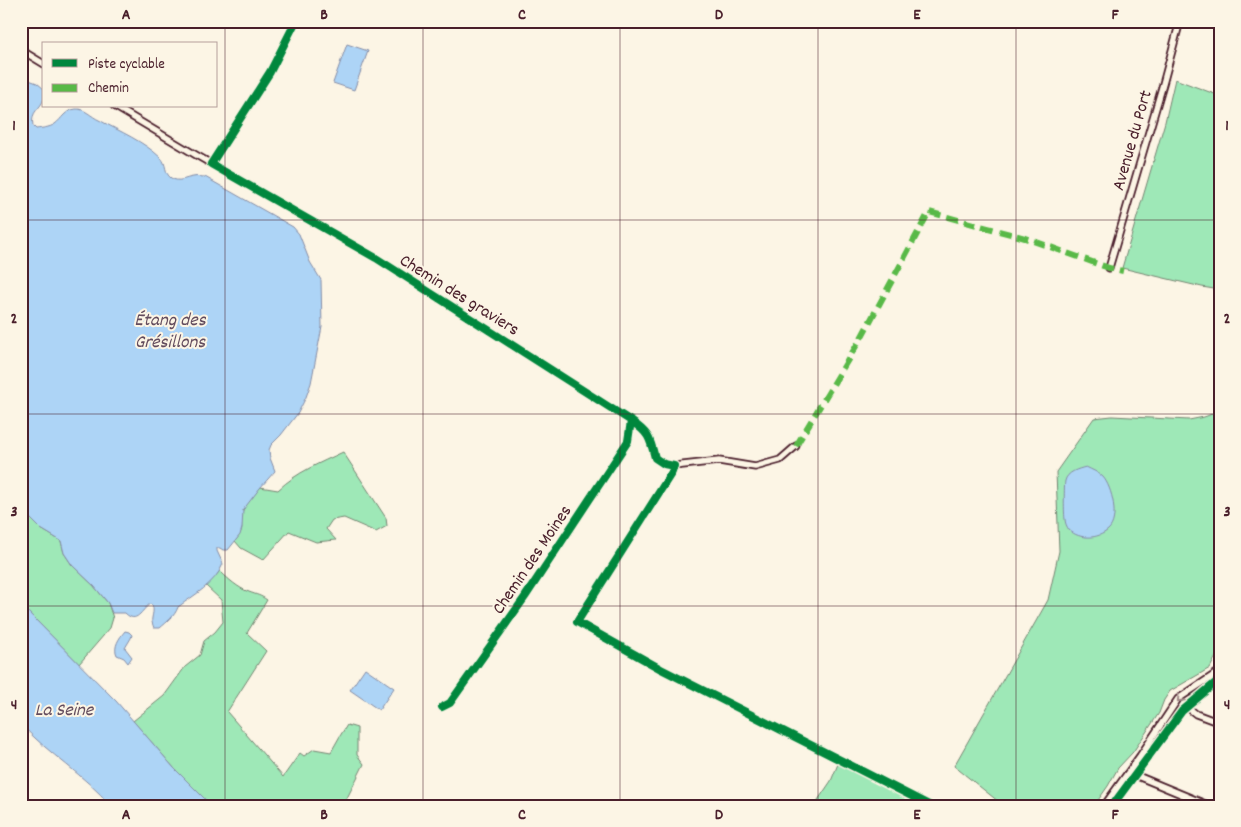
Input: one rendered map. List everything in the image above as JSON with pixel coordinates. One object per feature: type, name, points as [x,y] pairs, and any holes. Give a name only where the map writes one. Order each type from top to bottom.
[{"type":"street","points":[[211,164],[270,72],[296,21]]},
{"type":"street","name":"Avenue du Port","points":[[1109,268],[1180,21]]},
{"type":"street","points":[[21,50],[42,63]]},
{"type":"street","name":"Chemin des graviers","points":[[117,108],[376,258],[632,420],[651,439],[655,458],[664,464],[674,466],[719,461],[755,467],[780,460],[796,446]]},
{"type":"street","name":"Chemin des Moines","points":[[442,707],[450,703],[530,590],[628,441],[632,420]]},
{"type":"street","points":[[1104,806],[1178,699],[1220,671]]},
{"type":"street","points":[[1112,806],[1182,711],[1220,679]]},
{"type":"street","points":[[1187,706],[1196,714],[1220,723]]},
{"type":"street","points":[[1135,775],[1210,806]]},
{"type":"green space","points":[[1175,79],[1220,96],[1220,290],[1122,268],[1165,122]]},
{"type":"green space","points":[[1220,411],[1220,649],[1210,668],[1170,691],[1159,713],[1133,752],[1118,768],[1094,806],[1004,806],[954,766],[1048,600],[1059,551],[1056,472],[1094,418],[1112,416],[1189,420]]},
{"type":"green space","points":[[343,452],[386,518],[387,526],[376,532],[344,518],[332,520],[326,529],[336,540],[316,542],[289,531],[263,560],[241,548],[235,541],[241,532],[243,511],[260,487],[278,490],[301,473]]},
{"type":"green space","points":[[21,509],[41,529],[61,541],[64,553],[72,565],[94,586],[108,603],[113,618],[110,628],[79,664],[21,605]]},
{"type":"green space","points":[[220,571],[241,588],[267,600],[247,633],[266,651],[227,712],[283,777],[300,753],[304,756],[314,749],[331,752],[347,725],[357,728],[357,755],[364,764],[343,806],[212,806],[174,768],[133,721],[164,696],[185,667],[200,655],[204,641],[223,622],[221,600],[206,586]]},
{"type":"green space","points":[[1220,673],[1220,677],[1192,700],[1188,693]]},
{"type":"green space","points":[[1174,707],[1180,711],[1139,766],[1136,765]]},
{"type":"green space","points":[[838,764],[922,806],[814,806],[831,781]]},
{"type":"water","points":[[347,44],[368,51],[354,90],[333,83]]},
{"type":"water","name":"Étang des Grésillons","points":[[21,77],[37,83],[42,87],[42,103],[34,113],[32,121],[36,129],[53,125],[72,110],[79,109],[85,111],[154,152],[163,160],[167,174],[171,178],[179,180],[205,177],[293,227],[299,234],[310,262],[321,280],[322,327],[311,383],[306,397],[298,413],[271,445],[269,450],[275,471],[243,510],[240,535],[228,550],[217,548],[223,564],[215,577],[204,588],[178,607],[173,616],[160,628],[154,628],[152,620],[153,608],[150,604],[133,618],[125,613],[112,613],[108,603],[94,586],[72,565],[64,553],[61,541],[41,529],[21,509]]},
{"type":"water","points":[[1086,467],[1103,477],[1112,496],[1114,511],[1112,525],[1104,533],[1094,537],[1084,537],[1073,533],[1065,522],[1064,488],[1066,478],[1073,471]]},
{"type":"water","name":"La Seine","points":[[21,605],[116,701],[174,768],[212,806],[111,806],[90,784],[21,724]]},
{"type":"water","points":[[125,631],[132,635],[125,648],[132,657],[128,663],[124,658],[117,655],[116,652],[117,643]]},
{"type":"water","points":[[365,668],[394,688],[379,710],[350,690]]},
{"type":"marked path","points":[[796,446],[861,338],[929,212],[1025,238],[1109,268],[1123,271]]},
{"type":"cycle path","points":[[296,21],[270,72],[211,164],[376,258],[631,421],[648,436],[655,458],[664,464],[674,466],[577,622],[661,669],[931,806]]},
{"type":"cycle path","points":[[442,707],[450,703],[525,597],[628,441],[631,421]]},
{"type":"cycle path","points":[[1112,806],[1182,711],[1220,679]]}]
